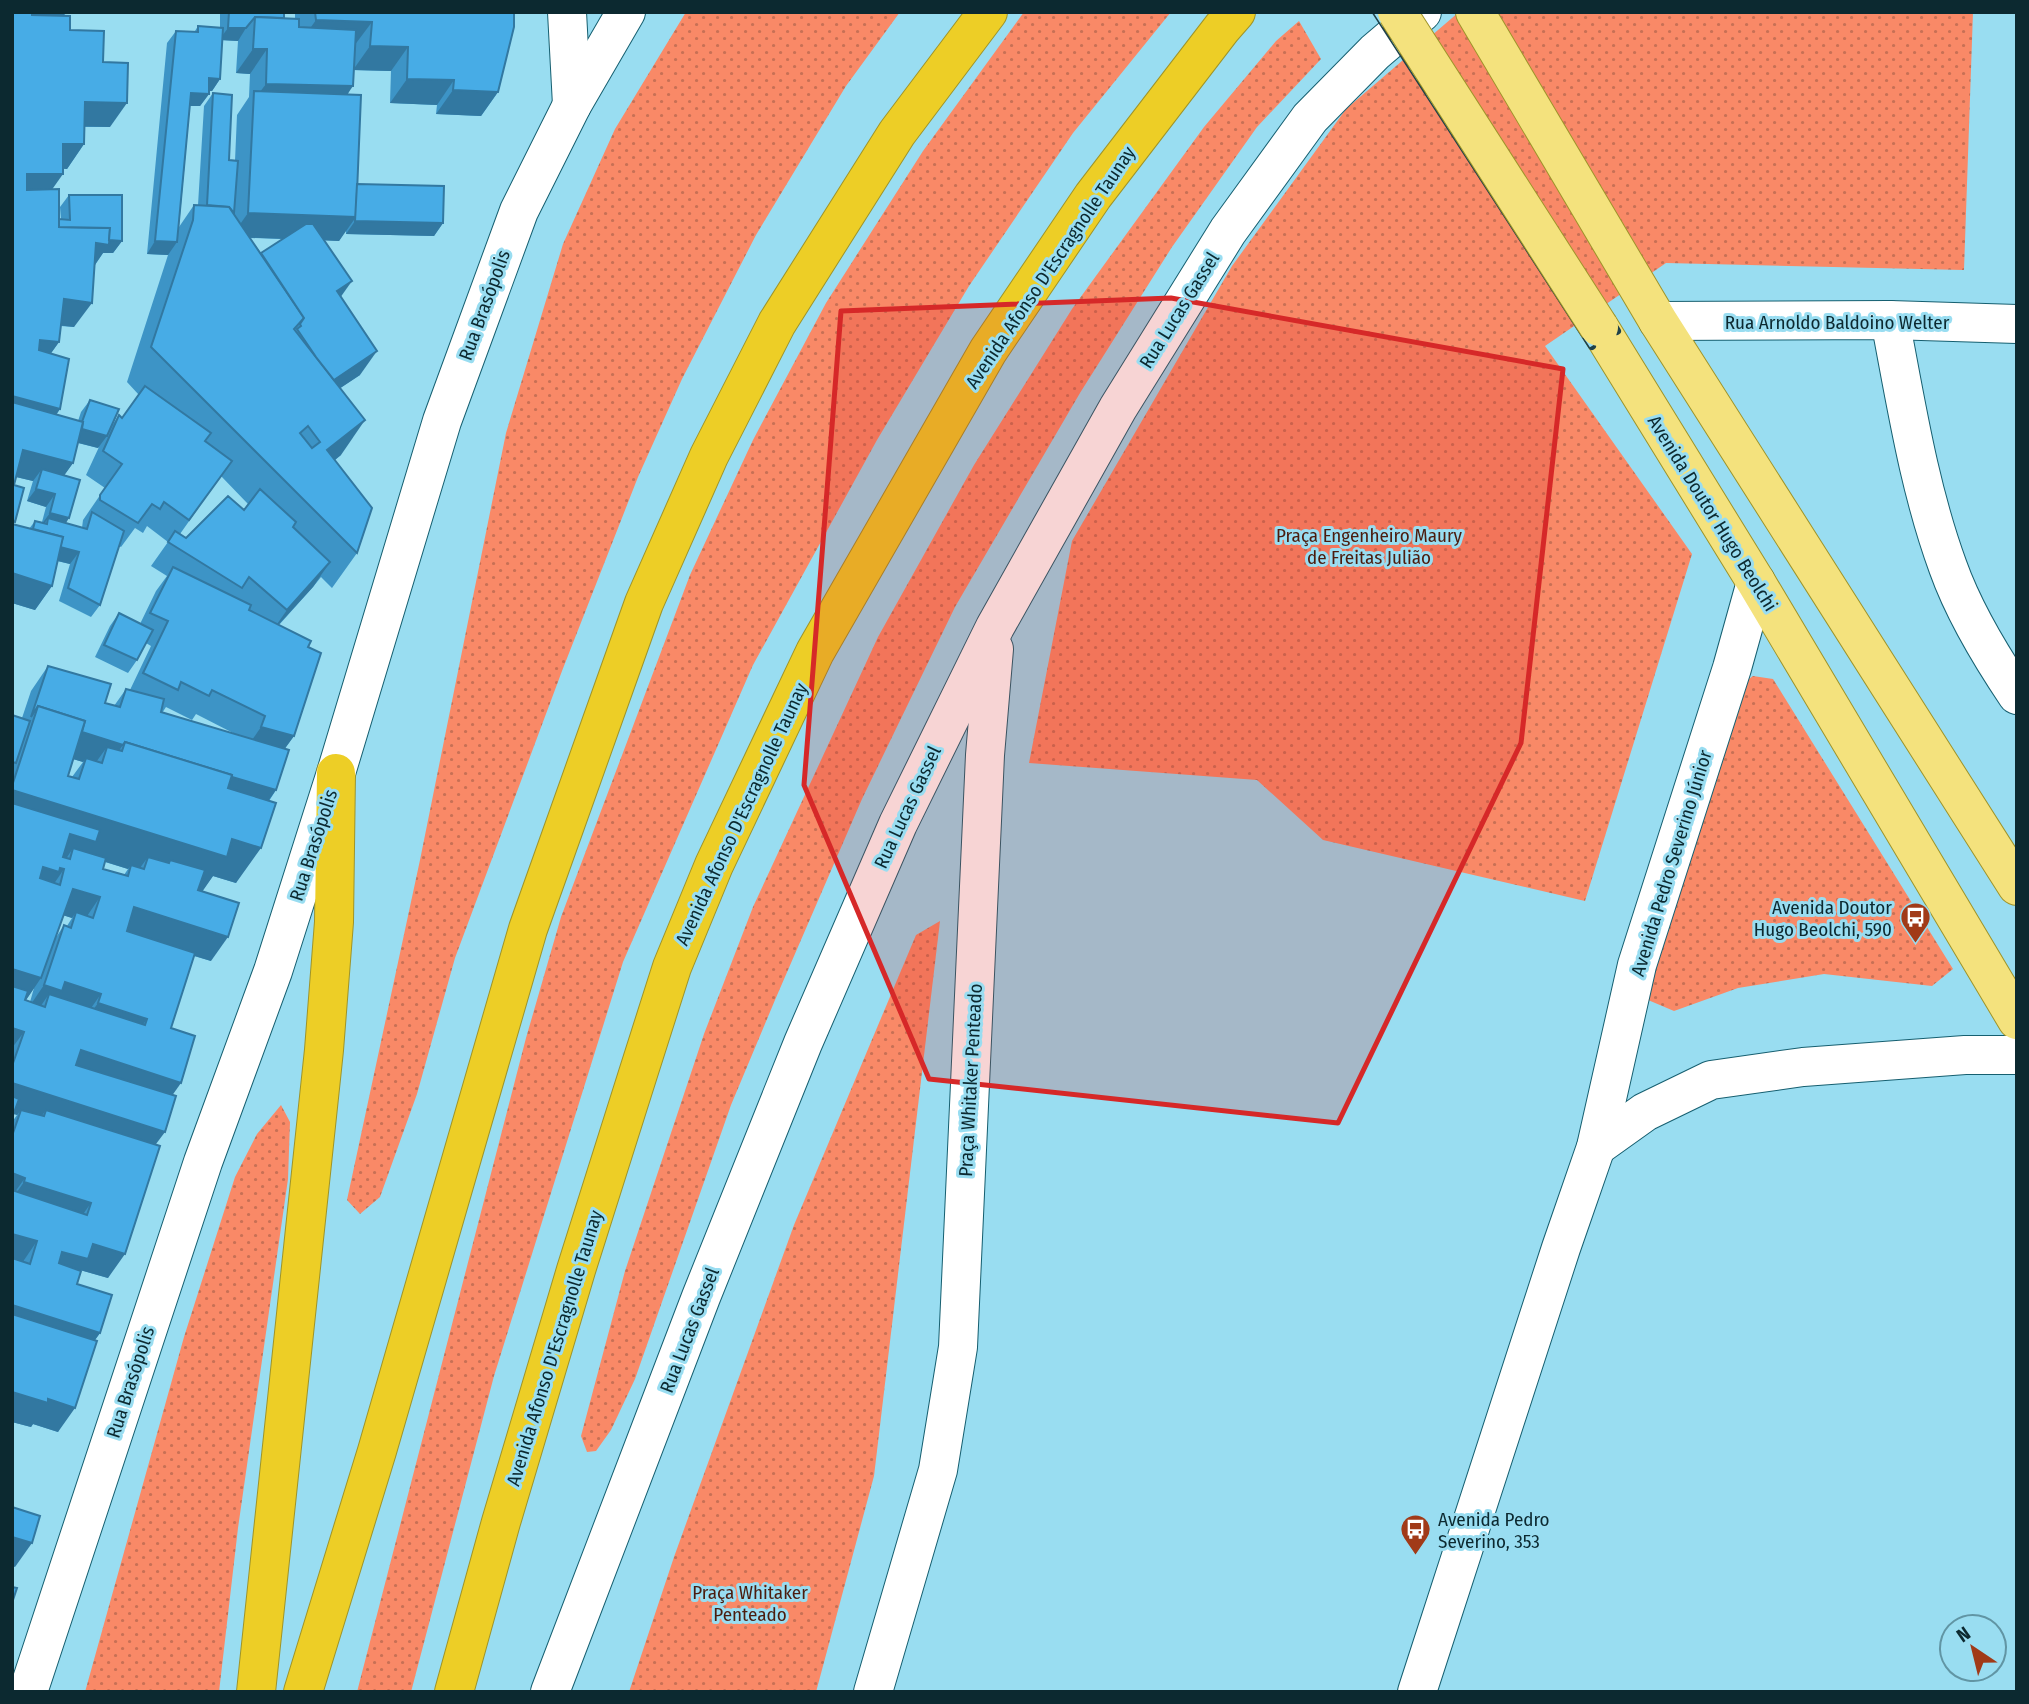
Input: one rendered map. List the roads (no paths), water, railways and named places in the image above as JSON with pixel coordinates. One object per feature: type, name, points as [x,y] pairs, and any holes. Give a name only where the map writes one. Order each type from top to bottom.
[{"type":"highway","points":[[303,1692],[377,1451],[528,929],[644,603],[709,456],[777,323],[897,133],[988,12]]},
{"type":"highway","name":"Avenida Afonso D'Escragnolle Taunay","points":[[454,1692],[513,1482],[671,967],[714,865],[815,652],[988,351],[1093,196],[1229,20]]},
{"type":"highway","points":[[256,1692],[324,1050],[334,922],[336,773]]},
{"type":"main road","name":"Avenida Doutor Hugo Beolchi","points":[[1397,12],[1599,327],[1756,582],[2017,1020]]},
{"type":"main road","points":[[1475,12],[1658,321],[2017,886]]},
{"type":"street","points":[[567,12],[572,105]]},
{"type":"street","name":"Rua Brasópolis","points":[[28,1692],[202,1162],[273,971],[442,421],[519,211],[572,105],[626,12]]},
{"type":"street","name":"Rua Lucas Gassel","points":[[550,1692],[701,1297],[803,1044],[898,824],[995,627],[1118,408],[1228,231],[1310,118],[1375,52],[1422,12]]},
{"type":"street","points":[[1890,320],[1921,475],[1948,568],[1987,649],[2017,695]]},
{"type":"street","name":"Rua Arnoldo Baldoino Welter","points":[[1658,321],[1890,320],[2017,324]]},
{"type":"street","name":"Avenida Pedro Severino Júnior","points":[[1416,1692],[1596,1147],[1637,965],[1732,668],[1756,582]]},
{"type":"street","name":"Praça Whitaker Penteado","points":[[873,1692],[938,1470],[958,1347],[985,755],[995,627]]},
{"type":"street","points":[[1596,1147],[1645,1112],[1711,1080],[1803,1067],[1965,1055],[2017,1055]]},
{"type":"railway","points":[[1376,12],[1592,346]]},
{"type":"railway","points":[[1412,12],[1617,331]]},
{"type":"place","name":"Avenida Doutor Hugo Beolchi, 590","points":[[1915,945]]},
{"type":"place","name":"Avenida Pedro Severino, 353","points":[[1415,1557]]},
{"type":"park label","name":"Praça Engenheiro Maury de Freitas Julião","points":[[1369,546]]}]
